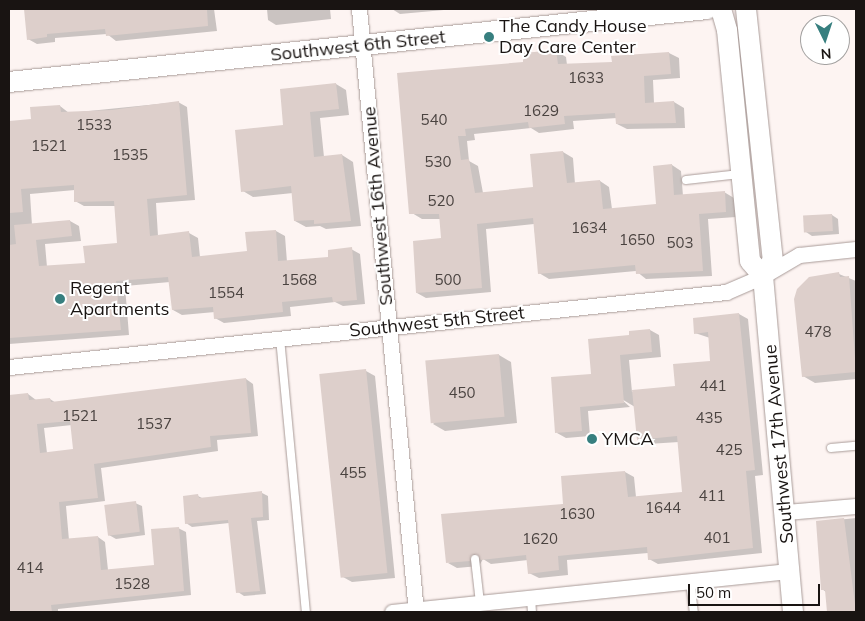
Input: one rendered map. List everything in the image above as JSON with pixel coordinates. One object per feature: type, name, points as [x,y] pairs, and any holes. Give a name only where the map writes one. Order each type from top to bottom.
[{"type":"main road","name":"Southwest 6th Street","points":[[9,82],[707,9]]},
{"type":"main road","name":"Southwest 17th Avenue","points":[[721,9],[727,30],[750,261],[763,276],[786,512],[793,612]]},
{"type":"main road","name":"Southwest 17th Avenue","points":[[746,9],[773,260],[763,276]]},
{"type":"street","name":"Southwest 16th Avenue","points":[[359,9],[416,611]]},
{"type":"street","name":"Southwest 5th Street","points":[[9,367],[726,292],[763,276],[799,255],[856,249]]},
{"type":"street","points":[[786,512],[856,506]]},
{"type":"street","points":[[392,612],[480,603],[531,605],[690,581],[790,571]]},
{"type":"lane","points":[[686,180],[742,174]]},
{"type":"lane","points":[[280,338],[306,612]]},
{"type":"lane","points":[[830,448],[856,446]]},
{"type":"lane","points":[[475,559],[480,603]]},
{"type":"lane","points":[[690,581],[694,612]]},
{"type":"building","points":[[24,9],[207,9],[208,26],[106,36],[105,29],[47,34],[47,37],[27,40]]},
{"type":"building","points":[[556,50],[558,64],[612,62],[611,56],[669,52],[671,74],[644,76],[645,103],[674,101],[676,123],[616,124],[615,113],[564,116],[565,124],[529,128],[528,122],[465,129],[466,136],[458,136],[461,160],[469,159],[475,193],[533,187],[530,154],[563,151],[567,183],[600,180],[603,209],[656,204],[653,166],[672,164],[674,195],[725,191],[726,212],[699,214],[703,271],[636,274],[635,265],[538,274],[533,218],[477,224],[482,288],[416,293],[413,241],[441,238],[439,214],[409,214],[397,73],[523,62],[523,53]]},
{"type":"building","points":[[336,83],[339,109],[310,112],[314,157],[342,154],[351,221],[314,224],[314,220],[294,221],[291,186],[241,192],[235,130],[283,125],[280,89]]},
{"type":"building","points":[[179,101],[187,195],[147,199],[150,236],[189,231],[192,257],[247,251],[245,232],[276,230],[278,261],[328,257],[328,250],[352,247],[357,300],[333,302],[332,297],[282,302],[283,312],[214,319],[213,307],[172,310],[168,277],[116,281],[121,330],[9,338],[9,245],[16,244],[14,225],[70,220],[72,236],[36,240],[39,266],[85,263],[83,246],[117,243],[114,201],[74,202],[74,185],[21,189],[23,212],[9,213],[9,121],[31,119],[30,107],[60,105],[61,112],[112,110]]},
{"type":"building","points":[[832,214],[833,231],[804,232],[803,216]]},
{"type":"building","points":[[839,272],[840,277],[849,276],[856,372],[802,377],[794,299],[797,289],[809,277]]},
{"type":"building","points":[[739,313],[755,470],[746,471],[753,548],[648,560],[647,547],[558,556],[559,570],[528,574],[526,555],[481,560],[474,554],[470,561],[446,563],[441,514],[563,504],[561,476],[625,471],[628,497],[682,492],[677,436],[637,440],[632,390],[675,386],[673,364],[710,361],[708,332],[694,334],[693,318]]},
{"type":"building","points":[[650,329],[652,352],[620,355],[624,403],[580,407],[582,431],[555,433],[551,377],[591,374],[588,339],[629,335],[629,331]]},
{"type":"building","points":[[499,354],[504,417],[431,423],[425,360]]},
{"type":"building","points":[[366,369],[387,573],[341,578],[319,374]]},
{"type":"building","points":[[246,378],[251,433],[210,436],[211,447],[94,464],[98,498],[59,502],[62,539],[98,536],[101,570],[154,565],[151,529],[179,527],[184,591],[51,605],[52,612],[9,612],[9,395],[28,393],[29,400],[50,398],[51,402]],"holes":[[[70,421],[73,449],[40,453],[37,424]]]},
{"type":"building","points":[[262,491],[263,517],[251,518],[260,591],[236,593],[228,520],[185,524],[183,496],[198,494],[199,498]]},
{"type":"building","points":[[136,501],[140,532],[108,536],[104,505]]},
{"type":"building","points":[[844,518],[856,612],[827,612],[825,590],[821,590],[816,521]]},
{"type":"place","name":"The Candy House Day Care Center","points":[[489,37]]},
{"type":"place","name":"Regent Apartments","points":[[60,299]]},
{"type":"place","name":"YMCA","points":[[592,439]]}]
